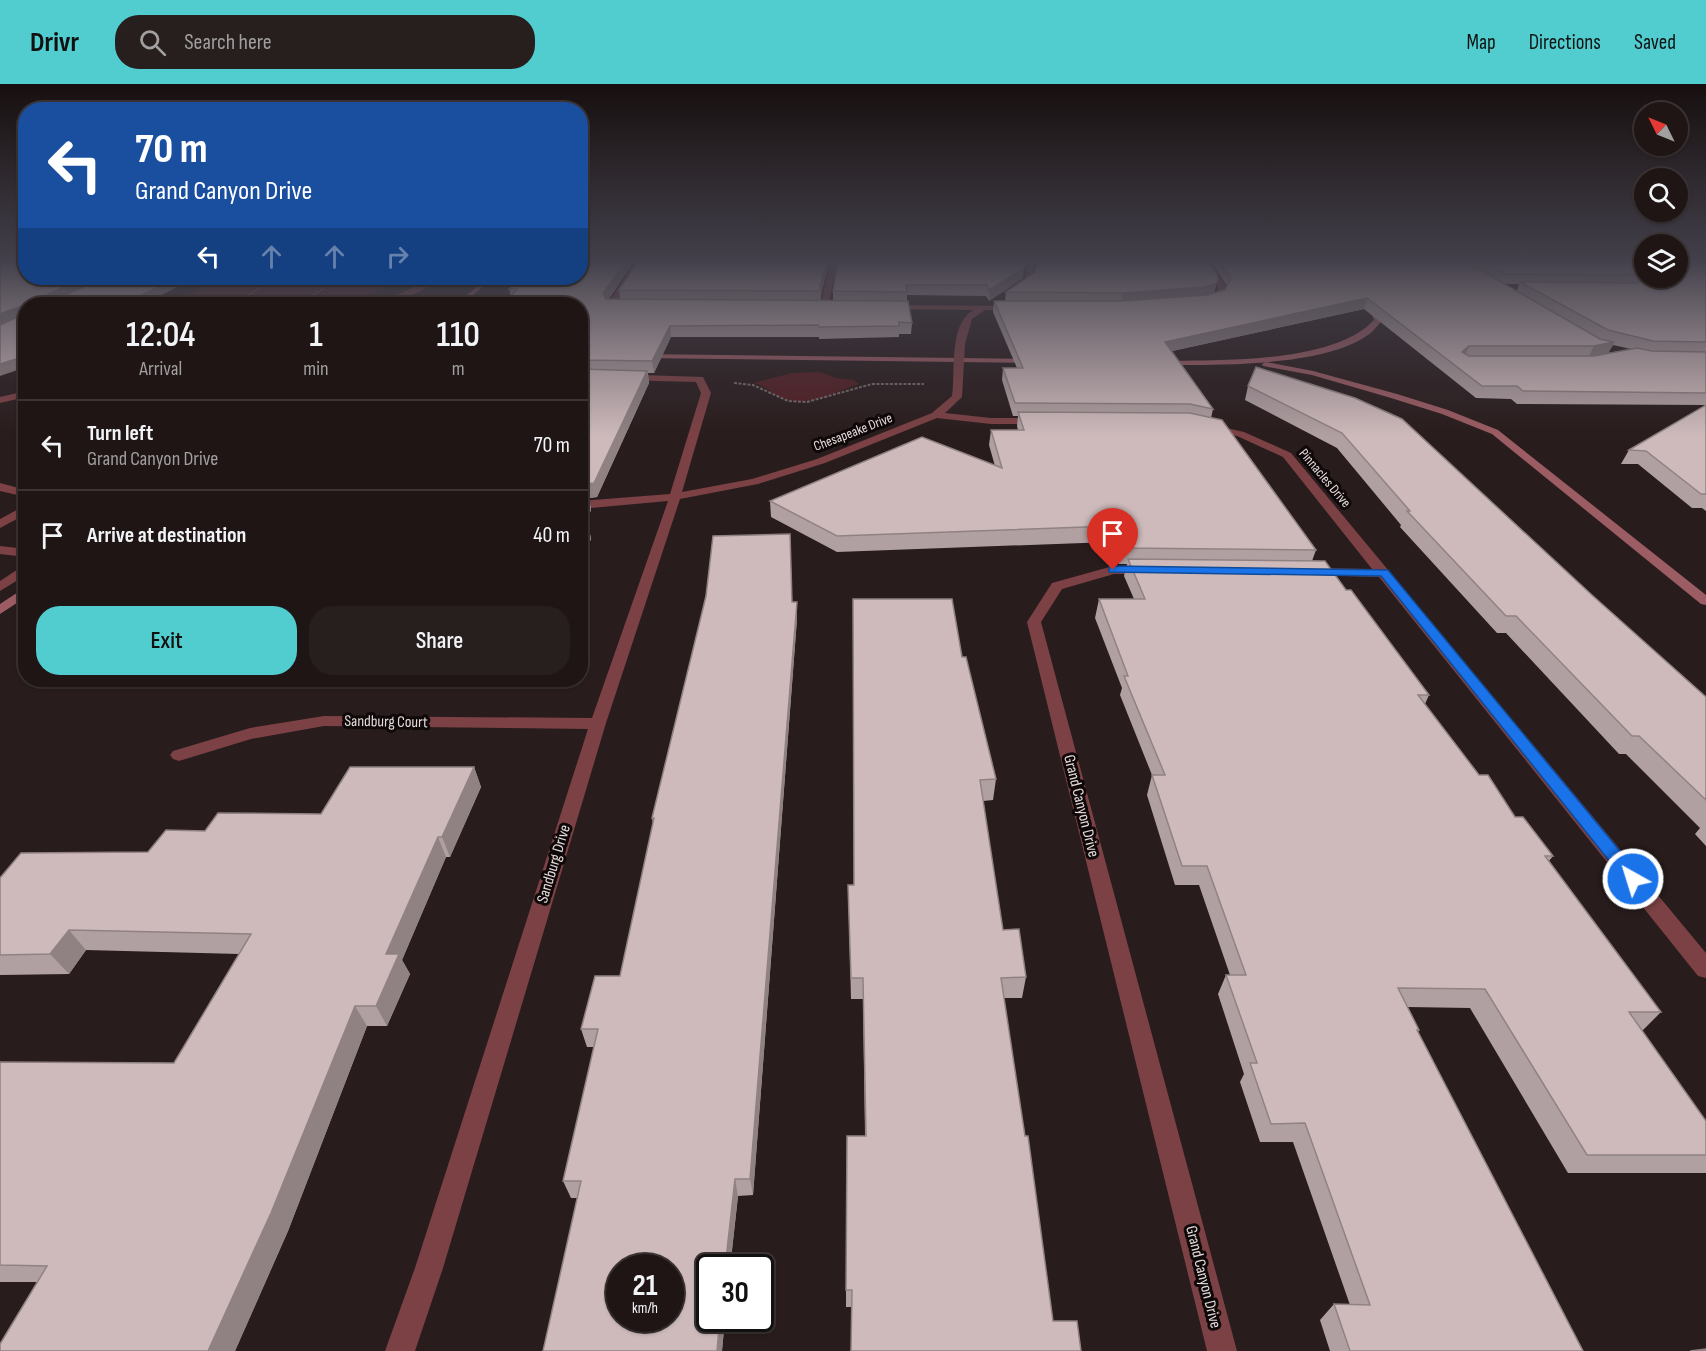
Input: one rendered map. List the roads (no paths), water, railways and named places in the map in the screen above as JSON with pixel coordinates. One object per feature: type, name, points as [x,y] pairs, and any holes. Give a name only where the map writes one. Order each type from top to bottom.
[{"type":"street","name":"Chesapeake Drive","points":[[588,504],[674,497],[753,482],[821,461],[936,415],[957,397],[961,369],[960,336],[968,319]]},
{"type":"street","name":"Sandburg Drive","points":[[400,1351],[429,1268],[598,723],[674,497],[706,393],[702,383],[588,376]]},
{"type":"street","points":[[0,400],[18,396]]},
{"type":"street","points":[[936,415],[991,421],[1048,421]]},
{"type":"street","name":"Pinnacles Drive","points":[[1198,425],[1240,434],[1287,455],[1706,969]]},
{"type":"street","points":[[0,487],[18,492]]},
{"type":"street","points":[[0,524],[18,514]]},
{"type":"street","points":[[0,550],[18,552]]},
{"type":"street","name":"Grand Canyon Drive","points":[[1160,570],[1113,570],[1057,586],[1034,622],[1222,1351]]},
{"type":"street","points":[[1290,572],[1384,573]]},
{"type":"street","points":[[0,587],[18,574]]},
{"type":"street","name":"Sandburg Court","points":[[178,754],[250,734],[324,721],[598,723]]},
{"type":"waterway","points":[[1161,363],[1267,359],[1324,350],[1348,343],[1366,333],[1378,319]]},
{"type":"waterway","points":[[642,356],[1032,361]]},
{"type":"waterway","points":[[1266,364],[1313,373],[1394,396],[1445,412],[1495,432],[1706,601]]},
{"type":"waterway","points":[[0,610],[18,597]]}]
